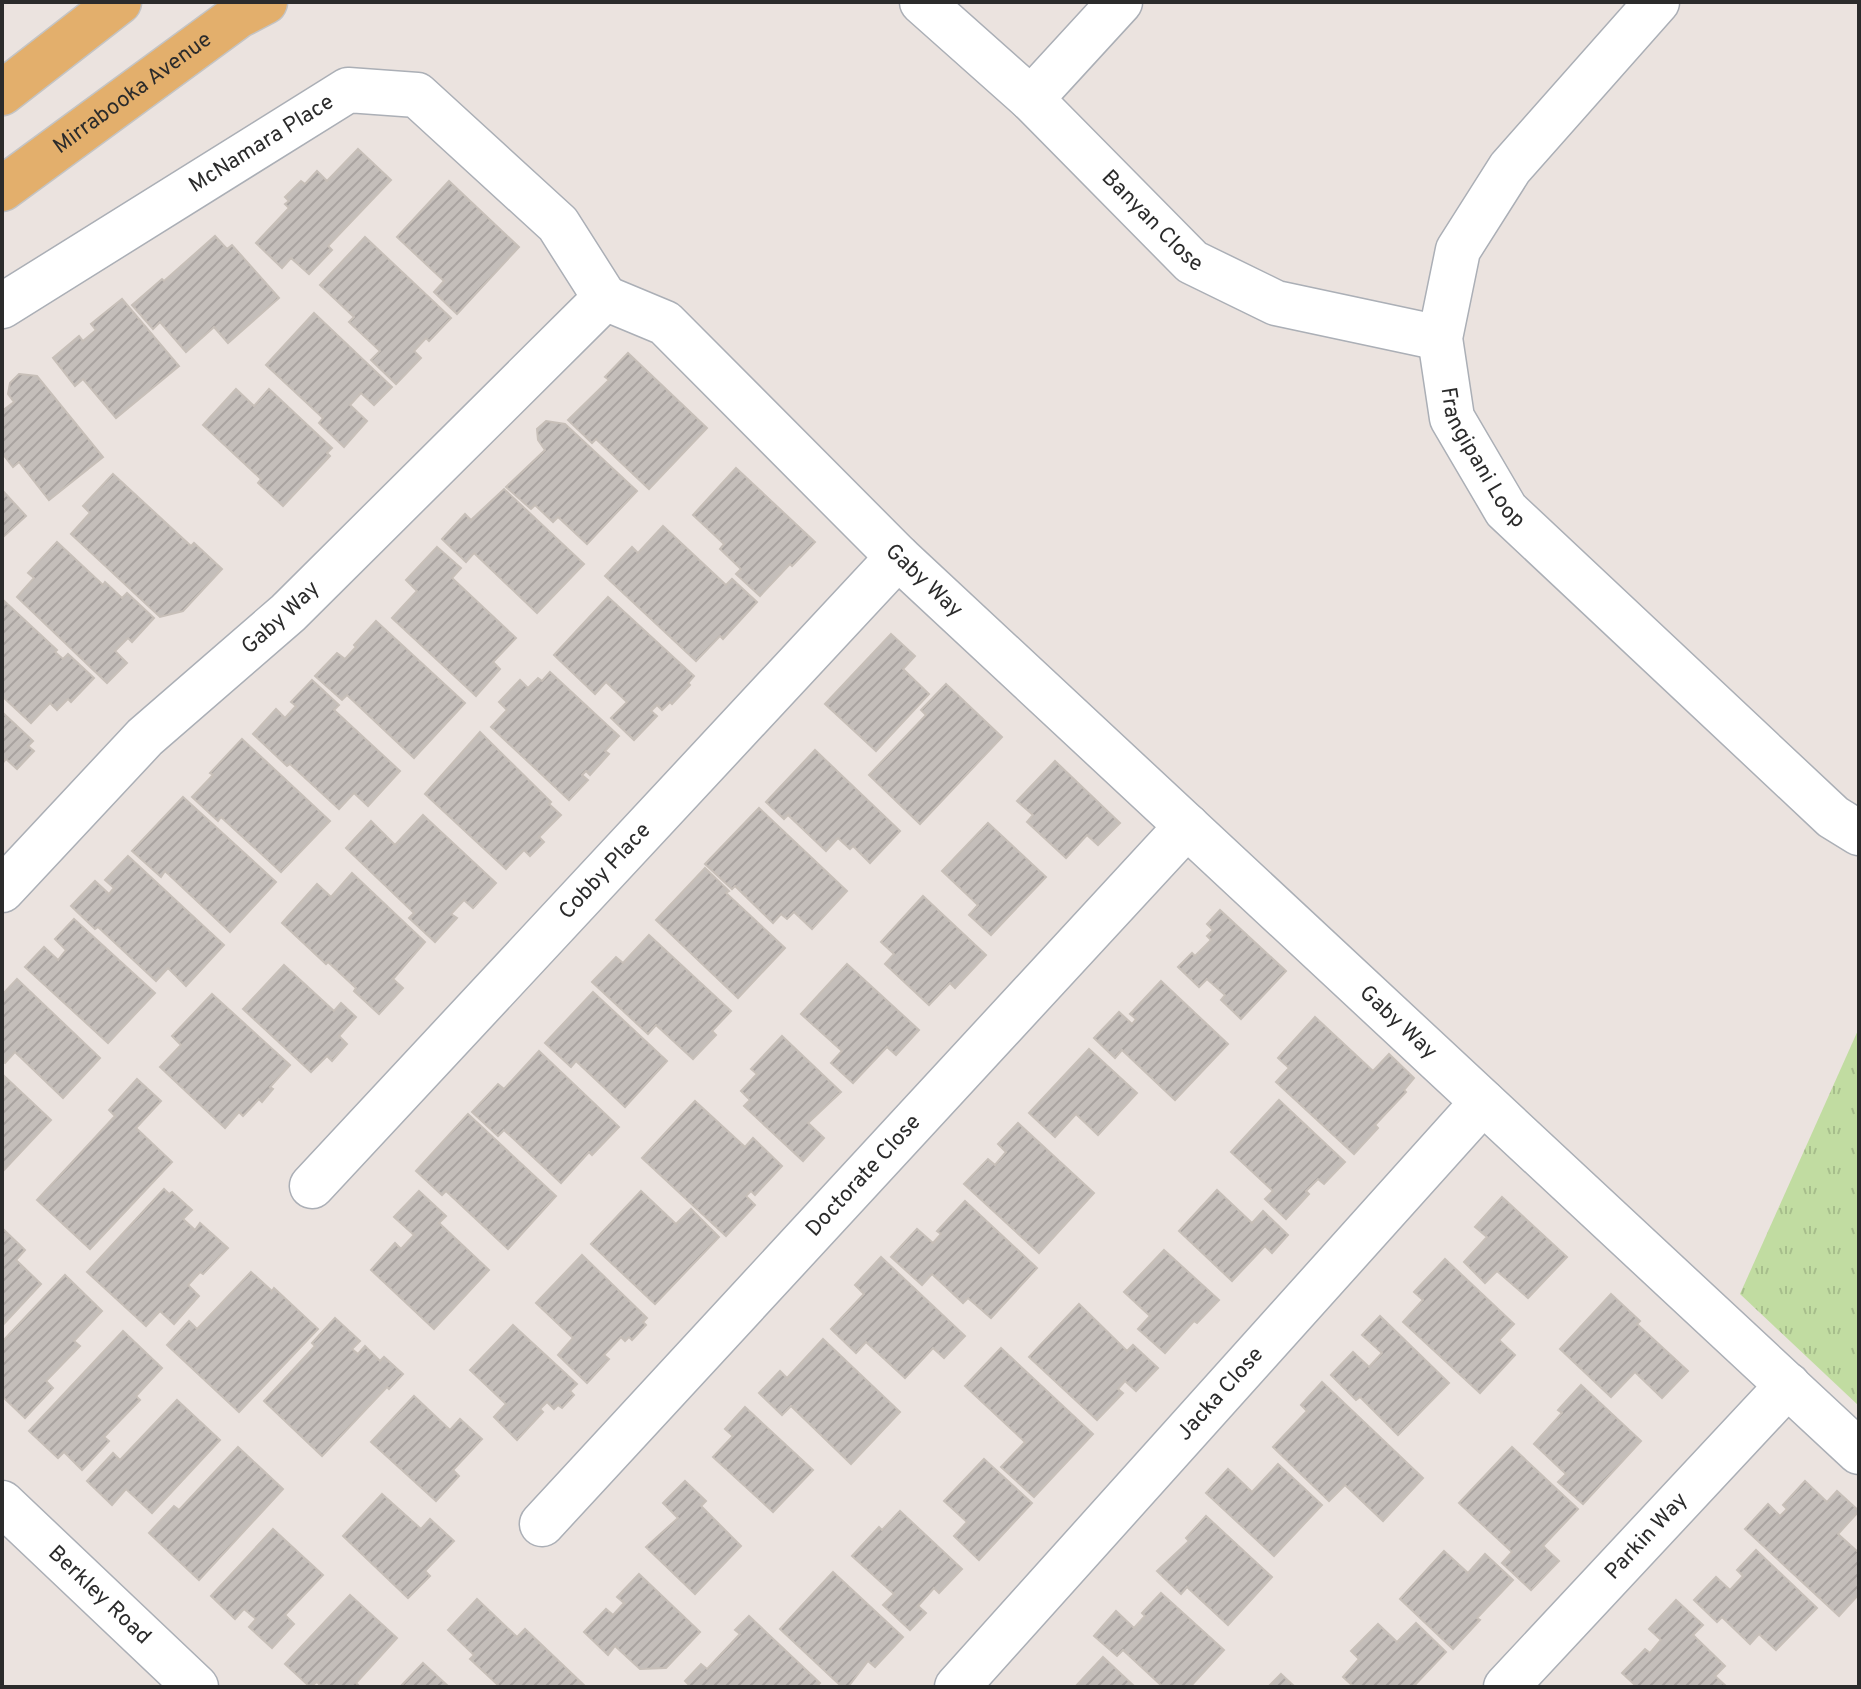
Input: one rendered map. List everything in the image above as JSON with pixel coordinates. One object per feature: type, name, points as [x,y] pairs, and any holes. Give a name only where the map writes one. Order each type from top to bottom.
[{"type":"main road","points":[[2,93],[119,2]]},
{"type":"main road","name":"Mirrabooka Avenue","points":[[2,189],[238,16],[265,2]]},
{"type":"street","name":"Banyan Close","points":[[922,2],[1031,99],[1192,262],[1276,303],[1440,338]]},
{"type":"street","points":[[1031,99],[1120,2]]},
{"type":"street","name":"Frangipani Loop","points":[[1657,2],[1510,168],[1458,250],[1440,338],[1452,418],[1506,510],[1833,817],[1859,833]]},
{"type":"street","name":"McNamara Place","points":[[2,306],[348,90],[417,95],[558,224],[605,298]]},
{"type":"street","name":"Gaby Way","points":[[2,890],[145,737],[288,613],[605,298],[665,323],[898,557],[1859,1452]]},
{"type":"street","name":"Cobby Place","points":[[312,1186],[898,557]]},
{"type":"street","name":"Doctorate Close","points":[[542,1524],[1187,826]]},
{"type":"street","name":"Jacka Close","points":[[957,1687],[1483,1102]]},
{"type":"street","name":"Parkin Way","points":[[1506,1687],[1788,1385]]},
{"type":"street","name":"Berkley Road","points":[[2,1503],[196,1687]]},
{"type":"green space","points":[[1859,1028],[1859,1406],[1740,1294]]},
{"type":"building","points":[[358,149],[391,180],[328,246],[332,250],[309,274],[291,258],[282,268],[256,243],[289,208],[285,197],[301,181],[305,184],[317,171],[327,181]]},
{"type":"building","points":[[449,181],[519,247],[457,314],[434,292],[444,281],[397,237]]},
{"type":"building","points":[[215,236],[227,249],[232,245],[279,298],[228,343],[214,327],[186,352],[160,322],[153,329],[132,305]]},
{"type":"building","points":[[365,237],[451,318],[429,341],[426,338],[414,351],[421,358],[396,384],[371,360],[380,351],[349,322],[354,317],[320,285]]},
{"type":"building","points":[[122,299],[179,366],[116,418],[83,379],[75,386],[53,358],[79,336],[83,341],[96,330],[91,324]]},
{"type":"building","points":[[314,313],[392,387],[374,405],[361,393],[350,405],[367,421],[344,447],[319,423],[323,418],[266,365]]},
{"type":"building","points":[[628,353],[707,428],[649,489],[596,439],[592,443],[568,420],[609,380],[605,377]]},
{"type":"building","points":[[19,374],[37,376],[103,457],[49,500],[19,462],[13,467],[2,453],[2,411],[14,402],[8,394],[10,383]]},
{"type":"building","points":[[236,389],[254,406],[269,389],[332,448],[327,453],[330,456],[283,506],[258,483],[261,479],[203,425]]},
{"type":"building","points":[[546,421],[565,424],[637,491],[587,544],[558,517],[553,522],[535,505],[531,509],[506,487],[545,450],[538,440],[537,429]]},
{"type":"building","points":[[736,468],[815,542],[760,596],[736,574],[741,569],[720,549],[724,544],[693,515]]},
{"type":"building","points":[[113,474],[191,546],[194,543],[222,569],[183,611],[160,617],[71,534],[90,513],[83,506]]},
{"type":"building","points":[[504,489],[584,564],[537,613],[474,553],[466,562],[442,539],[465,514],[471,520]]},
{"type":"building","points":[[2,490],[26,516],[2,538]]},
{"type":"building","points":[[663,526],[726,585],[732,579],[757,602],[723,639],[720,636],[696,661],[605,576],[632,547],[638,553]]},
{"type":"building","points":[[57,542],[103,585],[105,582],[122,598],[127,593],[154,618],[132,642],[128,638],[115,651],[127,663],[107,683],[17,597],[34,578],[28,573]]},
{"type":"building","points":[[437,547],[461,568],[452,578],[516,638],[493,662],[500,669],[476,696],[392,618],[417,591],[406,580]]},
{"type":"building","points":[[608,597],[694,676],[688,683],[690,685],[672,704],[670,702],[662,710],[657,705],[651,711],[657,716],[634,740],[611,718],[627,702],[606,682],[595,694],[554,655]]},
{"type":"building","points":[[2,599],[63,659],[68,654],[94,678],[71,702],[68,699],[57,710],[50,703],[31,723],[2,696]]},
{"type":"building","points":[[376,621],[465,703],[414,758],[347,695],[342,700],[315,676],[337,653],[345,659]]},
{"type":"building","points":[[891,634],[915,656],[903,669],[929,694],[876,751],[825,704]]},
{"type":"building","points":[[550,672],[619,736],[605,751],[609,754],[590,775],[586,771],[582,775],[588,780],[569,800],[491,727],[507,710],[499,702],[520,680],[528,688],[538,678],[542,681]]},
{"type":"building","points":[[312,680],[339,705],[334,710],[400,771],[368,806],[354,793],[339,809],[253,734],[276,709],[285,718],[296,706],[291,702]]},
{"type":"building","points":[[946,684],[1002,737],[920,824],[869,775],[926,715],[921,710]]},
{"type":"building","points":[[2,712],[33,741],[28,746],[34,751],[17,769],[6,759],[2,764]]},
{"type":"building","points":[[480,732],[561,815],[539,837],[544,842],[530,856],[524,850],[506,869],[425,794]]},
{"type":"building","points":[[242,739],[330,821],[281,872],[221,817],[218,821],[192,797]]},
{"type":"building","points":[[815,750],[900,831],[870,863],[853,846],[850,849],[838,838],[826,851],[788,815],[784,819],[766,802]]},
{"type":"building","points":[[1055,761],[1120,823],[1098,845],[1087,835],[1066,858],[1027,822],[1033,815],[1017,801]]},
{"type":"building","points":[[183,797],[276,882],[230,932],[165,871],[161,877],[132,851]]},
{"type":"building","points":[[759,808],[847,891],[812,929],[794,912],[787,919],[781,914],[773,923],[735,886],[732,889],[705,864]]},
{"type":"building","points":[[423,815],[496,883],[473,908],[464,900],[451,914],[457,918],[435,942],[409,918],[414,913],[346,848],[371,821],[395,845]]},
{"type":"building","points":[[988,823],[1046,877],[991,935],[969,915],[978,905],[942,871]]},
{"type":"building","points":[[128,856],[224,945],[186,986],[168,968],[156,981],[71,906],[95,881],[109,894],[114,888],[105,880]]},
{"type":"building","points":[[705,868],[729,891],[726,893],[785,948],[738,998],[656,920]]},
{"type":"building","points":[[352,873],[425,942],[393,979],[403,988],[379,1014],[354,991],[356,988],[282,923],[317,884],[331,897]]},
{"type":"building","points":[[923,896],[986,955],[955,988],[950,983],[929,1005],[885,964],[894,954],[881,942]]},
{"type":"building","points":[[1220,910],[1286,971],[1241,1019],[1221,1000],[1225,995],[1207,979],[1199,987],[1178,967],[1211,940],[1207,936],[1213,930],[1207,924]]},
{"type":"building","points":[[74,919],[155,993],[108,1043],[25,967],[44,947],[58,960],[66,950],[55,939]]},
{"type":"building","points":[[649,935],[731,1011],[712,1031],[716,1035],[693,1059],[656,1025],[648,1034],[592,982],[616,957],[623,963]]},
{"type":"building","points":[[847,964],[919,1030],[896,1055],[887,1047],[853,1083],[831,1063],[842,1051],[801,1014]]},
{"type":"building","points":[[284,965],[334,1011],[341,1003],[356,1017],[339,1036],[347,1044],[332,1061],[327,1056],[311,1072],[243,1009]]},
{"type":"building","points":[[17,979],[100,1058],[63,1098],[15,1052],[5,1063],[2,1061],[2,995]]},
{"type":"building","points":[[1161,981],[1228,1044],[1175,1100],[1122,1050],[1115,1058],[1094,1038],[1119,1012],[1132,1024],[1136,1019],[1130,1014]]},
{"type":"building","points":[[593,992],[667,1061],[625,1107],[576,1061],[571,1067],[545,1043]]},
{"type":"building","points":[[212,994],[290,1065],[270,1087],[273,1089],[262,1102],[259,1099],[243,1116],[239,1112],[225,1128],[160,1067],[181,1045],[172,1036]]},
{"type":"building","points":[[1315,1017],[1373,1071],[1389,1054],[1414,1078],[1404,1090],[1406,1092],[1375,1125],[1378,1128],[1354,1154],[1276,1082],[1289,1068],[1278,1058]]},
{"type":"building","points":[[782,1036],[841,1092],[808,1123],[824,1138],[803,1161],[744,1106],[750,1100],[741,1091],[757,1074],[751,1069]]},
{"type":"building","points":[[1089,1049],[1137,1093],[1098,1135],[1076,1114],[1055,1137],[1029,1113]]},
{"type":"building","points":[[539,1051],[619,1127],[592,1155],[589,1152],[561,1183],[504,1130],[498,1136],[472,1112],[498,1084],[504,1089]]},
{"type":"building","points":[[2,1074],[51,1120],[3,1171],[2,1170]]},
{"type":"building","points":[[137,1079],[161,1101],[136,1128],[172,1162],[90,1249],[37,1200],[115,1116],[109,1110]]},
{"type":"building","points":[[1279,1100],[1345,1162],[1324,1184],[1318,1179],[1286,1219],[1265,1199],[1273,1191],[1231,1152]]},
{"type":"building","points":[[695,1101],[745,1147],[753,1138],[782,1166],[755,1195],[751,1191],[746,1196],[755,1205],[726,1236],[642,1158]]},
{"type":"building","points":[[468,1114],[556,1196],[508,1249],[446,1191],[442,1195],[416,1171]]},
{"type":"building","points":[[1018,1123],[1094,1193],[1039,1253],[964,1184],[988,1159],[995,1165],[1006,1152],[998,1144]]},
{"type":"building","points":[[164,1189],[192,1210],[183,1219],[195,1230],[200,1223],[228,1248],[188,1285],[199,1296],[174,1324],[160,1311],[146,1326],[87,1272]]},
{"type":"building","points":[[1217,1190],[1252,1223],[1263,1211],[1288,1235],[1272,1253],[1265,1246],[1232,1281],[1179,1231]]},
{"type":"building","points":[[419,1191],[446,1216],[439,1223],[489,1270],[434,1329],[371,1270],[395,1243],[401,1249],[414,1235],[394,1217]]},
{"type":"building","points":[[641,1191],[676,1224],[691,1209],[719,1237],[655,1304],[591,1244]]},
{"type":"building","points":[[1502,1197],[1567,1257],[1528,1298],[1497,1271],[1485,1283],[1464,1262],[1487,1237],[1475,1227]]},
{"type":"building","points":[[965,1201],[1037,1268],[991,1318],[968,1298],[963,1303],[932,1274],[922,1285],[891,1257],[917,1229],[933,1243],[941,1234],[937,1231]]},
{"type":"building","points":[[2,1228],[25,1250],[16,1260],[41,1284],[2,1326]]},
{"type":"building","points":[[1164,1250],[1219,1300],[1197,1323],[1194,1321],[1165,1353],[1138,1329],[1150,1316],[1124,1292]]},
{"type":"building","points":[[582,1255],[647,1318],[643,1322],[646,1325],[632,1340],[629,1337],[625,1341],[621,1337],[604,1355],[609,1359],[587,1383],[558,1355],[573,1338],[536,1303]]},
{"type":"building","points":[[881,1257],[965,1336],[944,1358],[933,1348],[905,1378],[866,1342],[856,1353],[831,1329],[864,1294],[855,1285]]},
{"type":"building","points":[[1445,1259],[1514,1324],[1499,1340],[1515,1355],[1480,1393],[1403,1322],[1423,1300],[1414,1292]]},
{"type":"building","points":[[251,1272],[272,1291],[274,1288],[318,1329],[239,1412],[167,1345],[189,1321],[197,1329]]},
{"type":"building","points":[[65,1275],[102,1311],[74,1341],[80,1346],[46,1381],[53,1388],[25,1418],[2,1396],[2,1342]]},
{"type":"building","points":[[1611,1294],[1640,1321],[1637,1324],[1688,1371],[1662,1398],[1635,1372],[1611,1397],[1560,1349]]},
{"type":"building","points":[[1079,1304],[1127,1351],[1133,1345],[1158,1368],[1136,1391],[1125,1381],[1118,1389],[1123,1393],[1097,1420],[1029,1357]]},
{"type":"building","points":[[1380,1316],[1449,1383],[1398,1435],[1360,1397],[1356,1400],[1331,1375],[1353,1352],[1369,1367],[1382,1353],[1362,1335]]},
{"type":"building","points":[[335,1318],[360,1341],[352,1349],[358,1354],[365,1346],[380,1361],[384,1357],[403,1374],[322,1456],[264,1401],[315,1346],[312,1343]]},
{"type":"building","points":[[513,1325],[577,1384],[570,1391],[574,1395],[562,1408],[558,1405],[554,1409],[547,1402],[540,1409],[543,1412],[517,1440],[494,1417],[506,1404],[470,1370]]},
{"type":"building","points":[[123,1331],[162,1368],[136,1396],[140,1400],[104,1437],[109,1441],[82,1470],[64,1452],[58,1458],[29,1431]]},
{"type":"building","points":[[823,1339],[900,1412],[851,1464],[791,1406],[782,1415],[759,1393],[780,1371],[787,1378]]},
{"type":"building","points":[[1001,1348],[1093,1434],[1034,1497],[1001,1467],[1025,1442],[965,1386]]},
{"type":"building","points":[[1322,1382],[1423,1478],[1383,1521],[1345,1485],[1329,1501],[1273,1447],[1307,1411],[1301,1405]]},
{"type":"building","points":[[1581,1385],[1641,1441],[1583,1504],[1558,1482],[1566,1474],[1534,1444],[1562,1413],[1558,1410]]},
{"type":"building","points":[[414,1396],[450,1430],[460,1419],[482,1439],[453,1470],[459,1476],[436,1501],[371,1442]]},
{"type":"building","points":[[177,1400],[220,1440],[152,1513],[126,1489],[112,1505],[87,1481],[113,1453],[120,1460]]},
{"type":"building","points":[[745,1407],[813,1470],[773,1512],[713,1457],[733,1436],[725,1429]]},
{"type":"building","points":[[238,1447],[283,1489],[199,1580],[149,1533],[174,1506],[179,1510]]},
{"type":"building","points":[[1512,1447],[1578,1509],[1543,1546],[1559,1561],[1531,1590],[1502,1563],[1512,1552],[1459,1503]]},
{"type":"building","points":[[984,1459],[1032,1503],[979,1560],[954,1536],[967,1522],[944,1501]]},
{"type":"building","points":[[1278,1464],[1322,1505],[1274,1556],[1206,1493],[1228,1469],[1252,1492]]},
{"type":"building","points":[[685,1481],[706,1501],[701,1506],[741,1546],[695,1594],[646,1547],[678,1518],[663,1503]]},
{"type":"building","points":[[1805,1481],[1827,1502],[1837,1491],[1859,1511],[1838,1534],[1859,1553],[1859,1594],[1839,1616],[1745,1529],[1768,1504],[1780,1516],[1787,1509],[1783,1505]]},
{"type":"building","points":[[382,1494],[421,1529],[430,1519],[454,1541],[425,1571],[430,1576],[408,1598],[343,1536]]},
{"type":"building","points":[[900,1511],[962,1569],[939,1593],[934,1588],[918,1606],[926,1613],[910,1630],[883,1605],[894,1594],[852,1556],[879,1527],[882,1530]]},
{"type":"building","points":[[1206,1516],[1272,1577],[1228,1625],[1187,1587],[1181,1594],[1157,1571],[1189,1541],[1186,1538]]},
{"type":"building","points":[[273,1529],[323,1575],[285,1615],[294,1624],[272,1648],[249,1627],[256,1619],[244,1609],[235,1619],[211,1596]]},
{"type":"building","points":[[1756,1550],[1817,1608],[1776,1650],[1759,1634],[1750,1644],[1722,1617],[1717,1622],[1694,1600],[1716,1577],[1730,1590],[1743,1576],[1737,1570]]},
{"type":"building","points":[[1444,1551],[1468,1573],[1485,1554],[1513,1580],[1453,1649],[1400,1599]]},
{"type":"building","points":[[833,1572],[903,1637],[875,1667],[868,1661],[848,1687],[842,1687],[780,1629]]},
{"type":"building","points":[[639,1574],[700,1632],[666,1668],[640,1669],[615,1646],[608,1655],[584,1632],[606,1609],[613,1615],[624,1603],[617,1597]]},
{"type":"building","points":[[1161,1593],[1224,1650],[1190,1687],[1163,1687],[1123,1650],[1117,1656],[1094,1636],[1116,1611],[1134,1628],[1145,1616],[1142,1613]]},
{"type":"building","points":[[350,1595],[397,1638],[356,1683],[360,1687],[322,1687],[317,1682],[310,1687],[285,1664]]},
{"type":"building","points":[[477,1599],[517,1637],[525,1629],[586,1687],[500,1687],[470,1659],[474,1655],[448,1630]]},
{"type":"building","points":[[1676,1600],[1703,1625],[1693,1635],[1725,1666],[1715,1676],[1727,1687],[1637,1687],[1622,1673],[1645,1649],[1650,1653],[1661,1640],[1649,1629]]},
{"type":"building","points":[[749,1616],[820,1683],[816,1687],[691,1687],[685,1681],[701,1664],[707,1669],[740,1634],[735,1630]]},
{"type":"building","points":[[1416,1623],[1446,1652],[1413,1687],[1354,1687],[1343,1677],[1359,1659],[1351,1651],[1378,1624],[1397,1642]]},
{"type":"building","points":[[1103,1657],[1135,1687],[1075,1687]]},
{"type":"building","points":[[423,1663],[449,1687],[400,1687]]},
{"type":"building","points":[[1281,1674],[1295,1687],[1268,1687]]}]
